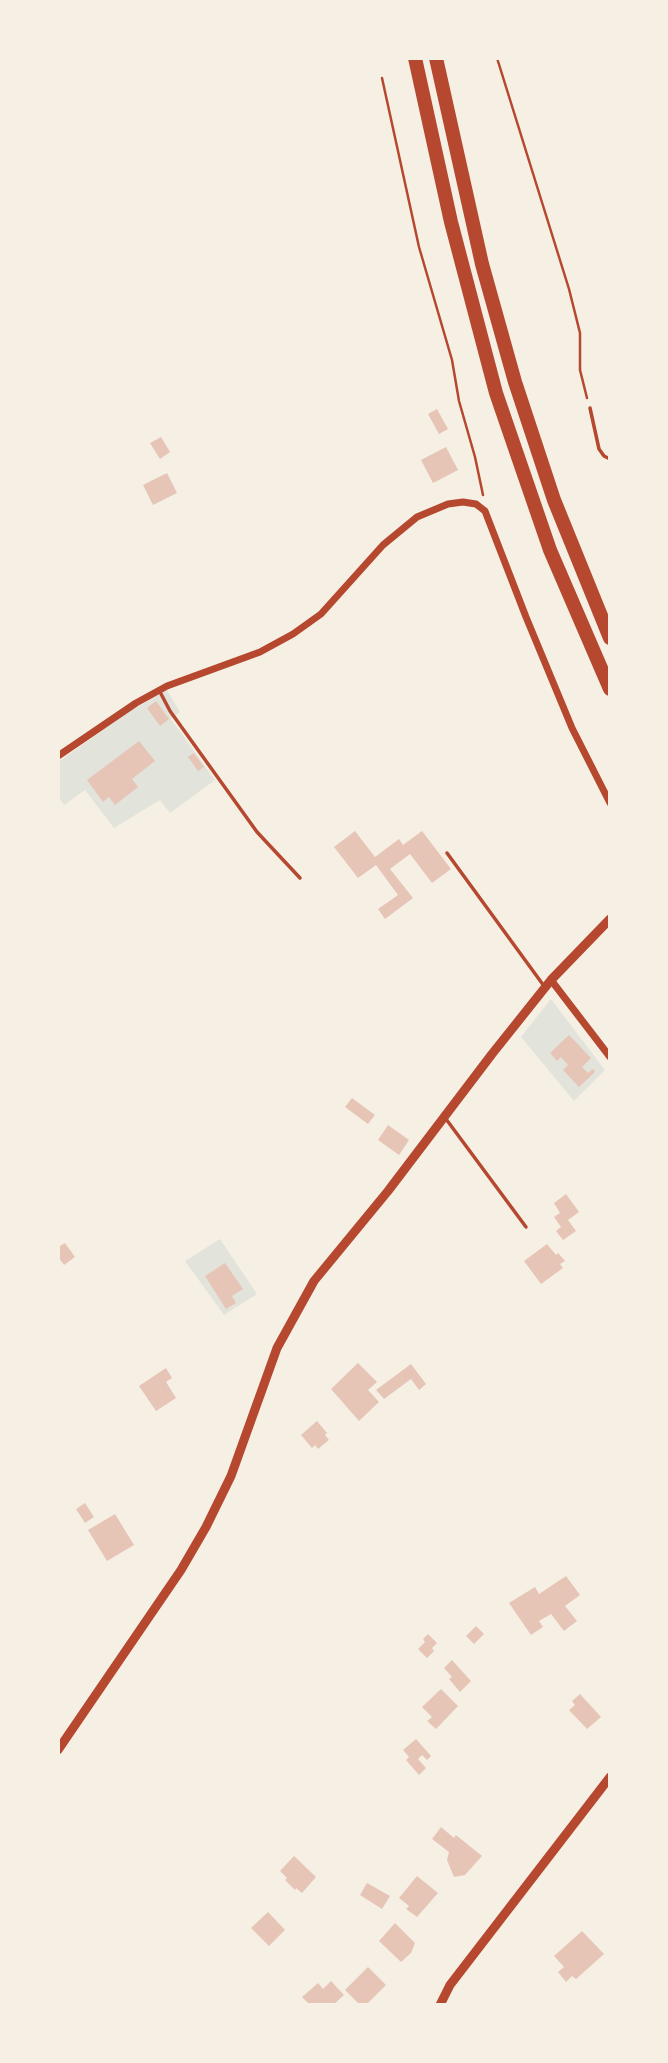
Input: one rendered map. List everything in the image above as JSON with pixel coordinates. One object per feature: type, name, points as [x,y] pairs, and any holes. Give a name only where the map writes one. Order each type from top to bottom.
[{"type":"highway","points":[[415,58],[451,222],[496,393],[550,550],[610,689]]},
{"type":"highway","points":[[436,58],[482,264],[515,382],[569,541],[610,638]]},
{"type":"street","points":[[58,756],[136,703],[159,691],[260,652],[293,634],[321,614],[383,545],[417,517],[448,504],[463,502],[476,504],[485,511],[572,728],[610,803]]},
{"type":"street","points":[[58,1750],[181,1570],[206,1527],[231,1476],[277,1348],[314,1281],[388,1191],[548,984],[610,919]]},
{"type":"street","points":[[548,984],[610,1057]]},
{"type":"street","points":[[440,2005],[450,1985],[610,1777]]},
{"type":"lane","points":[[590,408],[599,449],[604,456],[610,458]]},
{"type":"lane","points":[[159,691],[170,712],[257,832],[300,878]]},
{"type":"lane","points":[[447,853],[548,984]]},
{"type":"lane","points":[[445,1116],[526,1227]]},
{"type":"path","points":[[497,58],[569,289],[580,333],[580,370],[590,408]]},
{"type":"path","points":[[382,78],[419,247],[452,360],[459,401],[475,457],[483,496],[482,508]]},
{"type":"shaded area","points":[[167,690],[180,712],[171,719],[215,780],[170,813],[160,800],[114,828],[85,790],[64,805],[58,795],[58,762],[132,710]]},
{"type":"shaded area","points":[[551,999],[605,1070],[574,1101],[521,1037]]},
{"type":"shaded area","points":[[220,1239],[257,1294],[224,1315],[185,1261]]},
{"type":"building","points":[[437,409],[448,429],[439,434],[428,414]]},
{"type":"building","points":[[161,437],[170,452],[160,459],[150,443]]},
{"type":"building","points":[[446,447],[458,470],[433,483],[421,460]]},
{"type":"building","points":[[167,473],[177,493],[153,505],[143,485]]},
{"type":"building","points":[[156,701],[169,719],[160,726],[147,708]]},
{"type":"building","points":[[139,741],[155,761],[132,779],[138,787],[115,805],[109,797],[103,802],[87,780]]},
{"type":"building","points":[[194,753],[204,767],[198,771],[188,757]]},
{"type":"building","points":[[355,831],[375,857],[399,839],[403,845],[422,831],[451,869],[432,883],[410,854],[390,869],[413,898],[385,919],[378,909],[398,895],[376,865],[358,878],[334,847]]},
{"type":"building","points":[[569,1035],[591,1058],[582,1067],[588,1073],[593,1069],[595,1072],[579,1087],[563,1070],[568,1065],[561,1057],[557,1061],[550,1053]]},
{"type":"building","points":[[352,1098],[375,1115],[368,1124],[345,1107]]},
{"type":"building","points":[[388,1125],[409,1140],[399,1155],[378,1140]]},
{"type":"building","points":[[566,1194],[579,1212],[568,1220],[576,1231],[563,1240],[556,1231],[561,1227],[554,1217],[560,1213],[554,1203]]},
{"type":"building","points":[[65,1243],[75,1257],[64,1265],[58,1257],[58,1247]]},
{"type":"building","points":[[547,1244],[565,1261],[560,1264],[563,1268],[541,1284],[524,1261]]},
{"type":"building","points":[[225,1263],[243,1289],[232,1296],[236,1303],[226,1309],[205,1276]]},
{"type":"building","points":[[358,1363],[377,1382],[368,1390],[379,1402],[359,1421],[331,1389]]},
{"type":"building","points":[[411,1364],[426,1384],[419,1390],[411,1379],[384,1399],[376,1390]]},
{"type":"building","points":[[166,1368],[172,1378],[166,1382],[176,1398],[156,1411],[139,1386]]},
{"type":"building","points":[[317,1421],[329,1440],[318,1449],[315,1445],[312,1448],[301,1435]]},
{"type":"building","points":[[85,1503],[94,1517],[85,1523],[76,1509]]},
{"type":"building","points":[[115,1514],[134,1545],[107,1561],[88,1530]]},
{"type":"building","points":[[566,1576],[580,1595],[565,1606],[577,1621],[564,1631],[551,1614],[539,1621],[543,1627],[531,1635],[509,1603],[535,1587],[539,1594]]},
{"type":"building","points":[[476,1626],[484,1634],[474,1644],[466,1636]]},
{"type":"building","points":[[428,1634],[437,1643],[427,1658],[418,1649]]},
{"type":"building","points":[[452,1660],[471,1681],[460,1692],[444,1668]]},
{"type":"building","points":[[441,1689],[458,1706],[436,1729],[427,1721],[432,1717],[422,1707]]},
{"type":"building","points":[[580,1694],[601,1717],[587,1729],[569,1710],[575,1705],[572,1701]]},
{"type":"building","points":[[416,1739],[431,1756],[427,1760],[422,1755],[418,1759],[426,1768],[419,1775],[406,1760],[409,1757],[403,1750]]},
{"type":"building","points":[[441,1827],[454,1838],[456,1835],[482,1856],[465,1875],[454,1877],[447,1860],[449,1852],[432,1839]]},
{"type":"building","points":[[294,1856],[316,1877],[302,1893],[285,1880],[287,1878],[280,1871]]},
{"type":"building","points":[[417,1876],[438,1893],[417,1917],[406,1909],[409,1906],[399,1898]]},
{"type":"building","points":[[367,1883],[390,1896],[382,1909],[360,1895]]},
{"type":"building","points":[[268,1912],[285,1930],[269,1946],[251,1928]]},
{"type":"building","points":[[395,1923],[415,1943],[411,1953],[401,1962],[379,1941]]},
{"type":"building","points":[[582,1931],[604,1954],[576,1979],[572,1976],[566,1982],[558,1972],[564,1967],[554,1956]]},
{"type":"building","points":[[368,1967],[386,1985],[366,2005],[360,2005],[345,1990]]},
{"type":"building","points":[[331,1981],[344,1995],[333,2005],[310,2005],[302,1997],[318,1983],[323,1989]]}]
